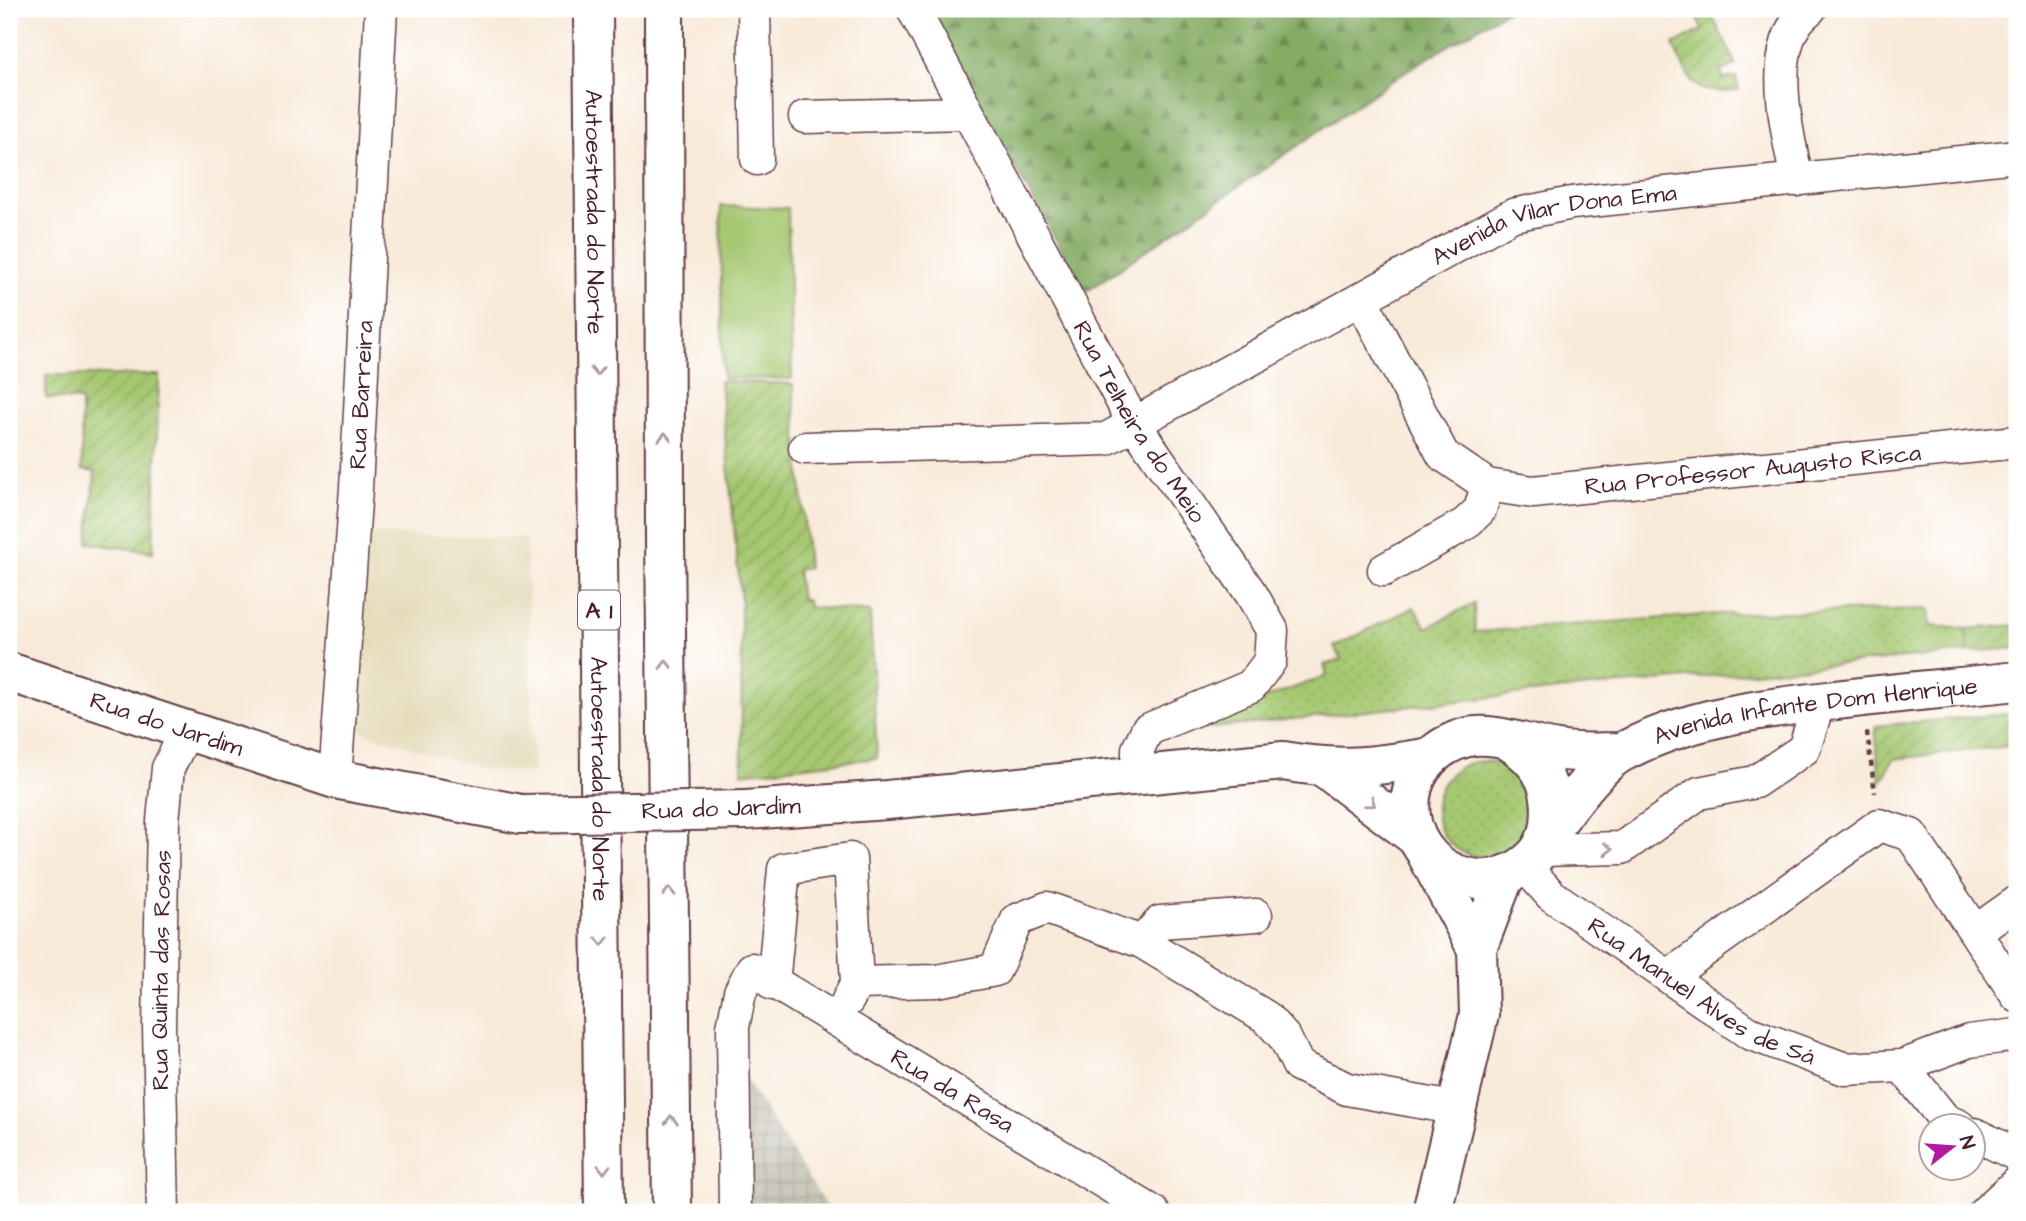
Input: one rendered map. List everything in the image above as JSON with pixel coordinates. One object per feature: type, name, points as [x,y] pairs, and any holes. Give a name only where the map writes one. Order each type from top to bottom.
[{"type":"main road","name":"Autoestrada do Norte","points":[[593,9],[604,1212]]},
{"type":"main road","points":[[664,9],[672,1212]]},
{"type":"main road","name":"Rua do Jardim","points":[[9,672],[335,779],[522,814],[746,810],[887,800],[1283,761],[1326,769],[1393,764],[1430,757]]},
{"type":"main road","name":"Avenida Infante Dom Henrique","points":[[1530,855],[1590,782],[1621,752],[1695,722],[1747,711],[2017,681]]},
{"type":"main road","name":"Avenida Infante Dom Henrique","points":[[1421,846],[1410,817],[1410,795],[1417,775],[1430,757],[1447,744],[1467,737],[1488,736],[1561,751],[1621,752]]},
{"type":"main road","points":[[1477,949],[1553,810],[1550,789],[1541,769],[1527,753],[1509,741]]},
{"type":"main road","name":"Rua do Jardim","points":[[1326,769],[1421,846]]},
{"type":"main road","points":[[1421,846],[1444,869],[1463,878],[1485,880],[1530,855]]},
{"type":"main road","points":[[1421,846],[1477,949],[1479,1016],[1459,1109],[1432,1212]]},
{"type":"street","name":"Rua Barreira","points":[[335,779],[356,488],[381,9]]},
{"type":"street","points":[[754,9],[757,159]]},
{"type":"street","name":"Rua Telheira do Meio","points":[[913,9],[1133,422],[1251,595],[1272,631],[1270,661],[1251,686],[1147,730],[1138,748],[1138,774]]},
{"type":"street","points":[[1797,180],[1782,95],[1785,53],[1798,17],[1810,9]]},
{"type":"street","points":[[805,117],[967,113]]},
{"type":"street","name":"Avenida Vilar Dona Ema","points":[[805,448],[1107,439],[1133,422],[1513,215],[1572,203],[2017,156]]},
{"type":"street","name":"Rua Professor Augusto Risca","points":[[1362,299],[1443,455],[1488,485],[1533,492],[2017,442]]},
{"type":"street","points":[[1384,570],[1465,524],[1480,510],[1488,485]]},
{"type":"street","points":[[1530,855],[1622,848],[1699,793],[1755,782],[1804,749],[1819,702]]},
{"type":"street","name":"Rua Quinta das Rosas","points":[[163,1212],[159,1027],[163,821],[168,768],[186,732]]},
{"type":"street","points":[[1669,976],[1879,825],[1911,835],[2017,996]]},
{"type":"street","name":"Rua Manuel Alves de Sá","points":[[1530,855],[1551,895],[1749,1033],[1845,1069],[1902,1066],[1969,1041],[2017,1035]]},
{"type":"street","points":[[735,1212],[733,1027],[740,992],[762,976],[784,869],[850,859],[857,983],[837,1023]]},
{"type":"street","points":[[1976,931],[2017,902]]},
{"type":"street","points":[[857,983],[937,981],[995,970],[1017,920],[1047,908],[1142,942],[1266,1017],[1285,1038],[1298,1065],[1346,1089],[1459,1109]]},
{"type":"street","points":[[1142,942],[1160,922],[1256,915]]},
{"type":"street","name":"Rua da Rasa","points":[[762,976],[1137,1208]]},
{"type":"street","points":[[1902,1066],[1939,1112]]},
{"type":"street","points":[[1988,1140],[2017,1154]]},
{"type":"street","points":[[1985,1212],[2017,1183]]},
{"type":"path","points":[[1863,697],[1879,825]]},
{"type":"shaded area","points":[[369,534],[526,538],[534,773],[480,769],[354,729]]},
{"type":"shaded area","points":[[726,978],[752,993],[738,1067],[830,1212],[724,1212]]},
{"type":"green space","points":[[924,9],[1510,9],[1406,71],[1086,292]]},
{"type":"green space","points":[[1710,11],[1736,65],[1720,71],[1724,79],[1736,77],[1739,90],[1702,89],[1690,78],[1673,45],[1702,30],[1697,18]]},
{"type":"green space","points":[[721,206],[788,208],[792,379],[723,378]]},
{"type":"green space","points":[[46,375],[159,375],[153,552],[88,543],[95,472],[82,470],[81,400],[46,398]]},
{"type":"green space","points":[[720,381],[793,384],[808,568],[797,570],[801,600],[807,600],[808,607],[870,612],[877,758],[742,773],[741,600]]},
{"type":"green space","points":[[1474,603],[1475,632],[1719,614],[1928,609],[1930,626],[1966,629],[1969,652],[1559,690],[1167,733],[1327,676],[1324,665],[1342,660],[1334,647],[1414,607],[1427,628]]},
{"type":"green space","points":[[2017,625],[2017,648],[1969,652],[1966,629]]},
{"type":"green space","points":[[2017,713],[2017,745],[1894,759],[1880,783],[1875,726]]},
{"type":"green space","points":[[1484,761],[1502,764],[1518,775],[1529,791],[1532,809],[1529,827],[1518,843],[1502,854],[1484,857],[1466,854],[1450,843],[1439,827],[1436,809],[1439,791],[1450,775],[1466,764]]}]
